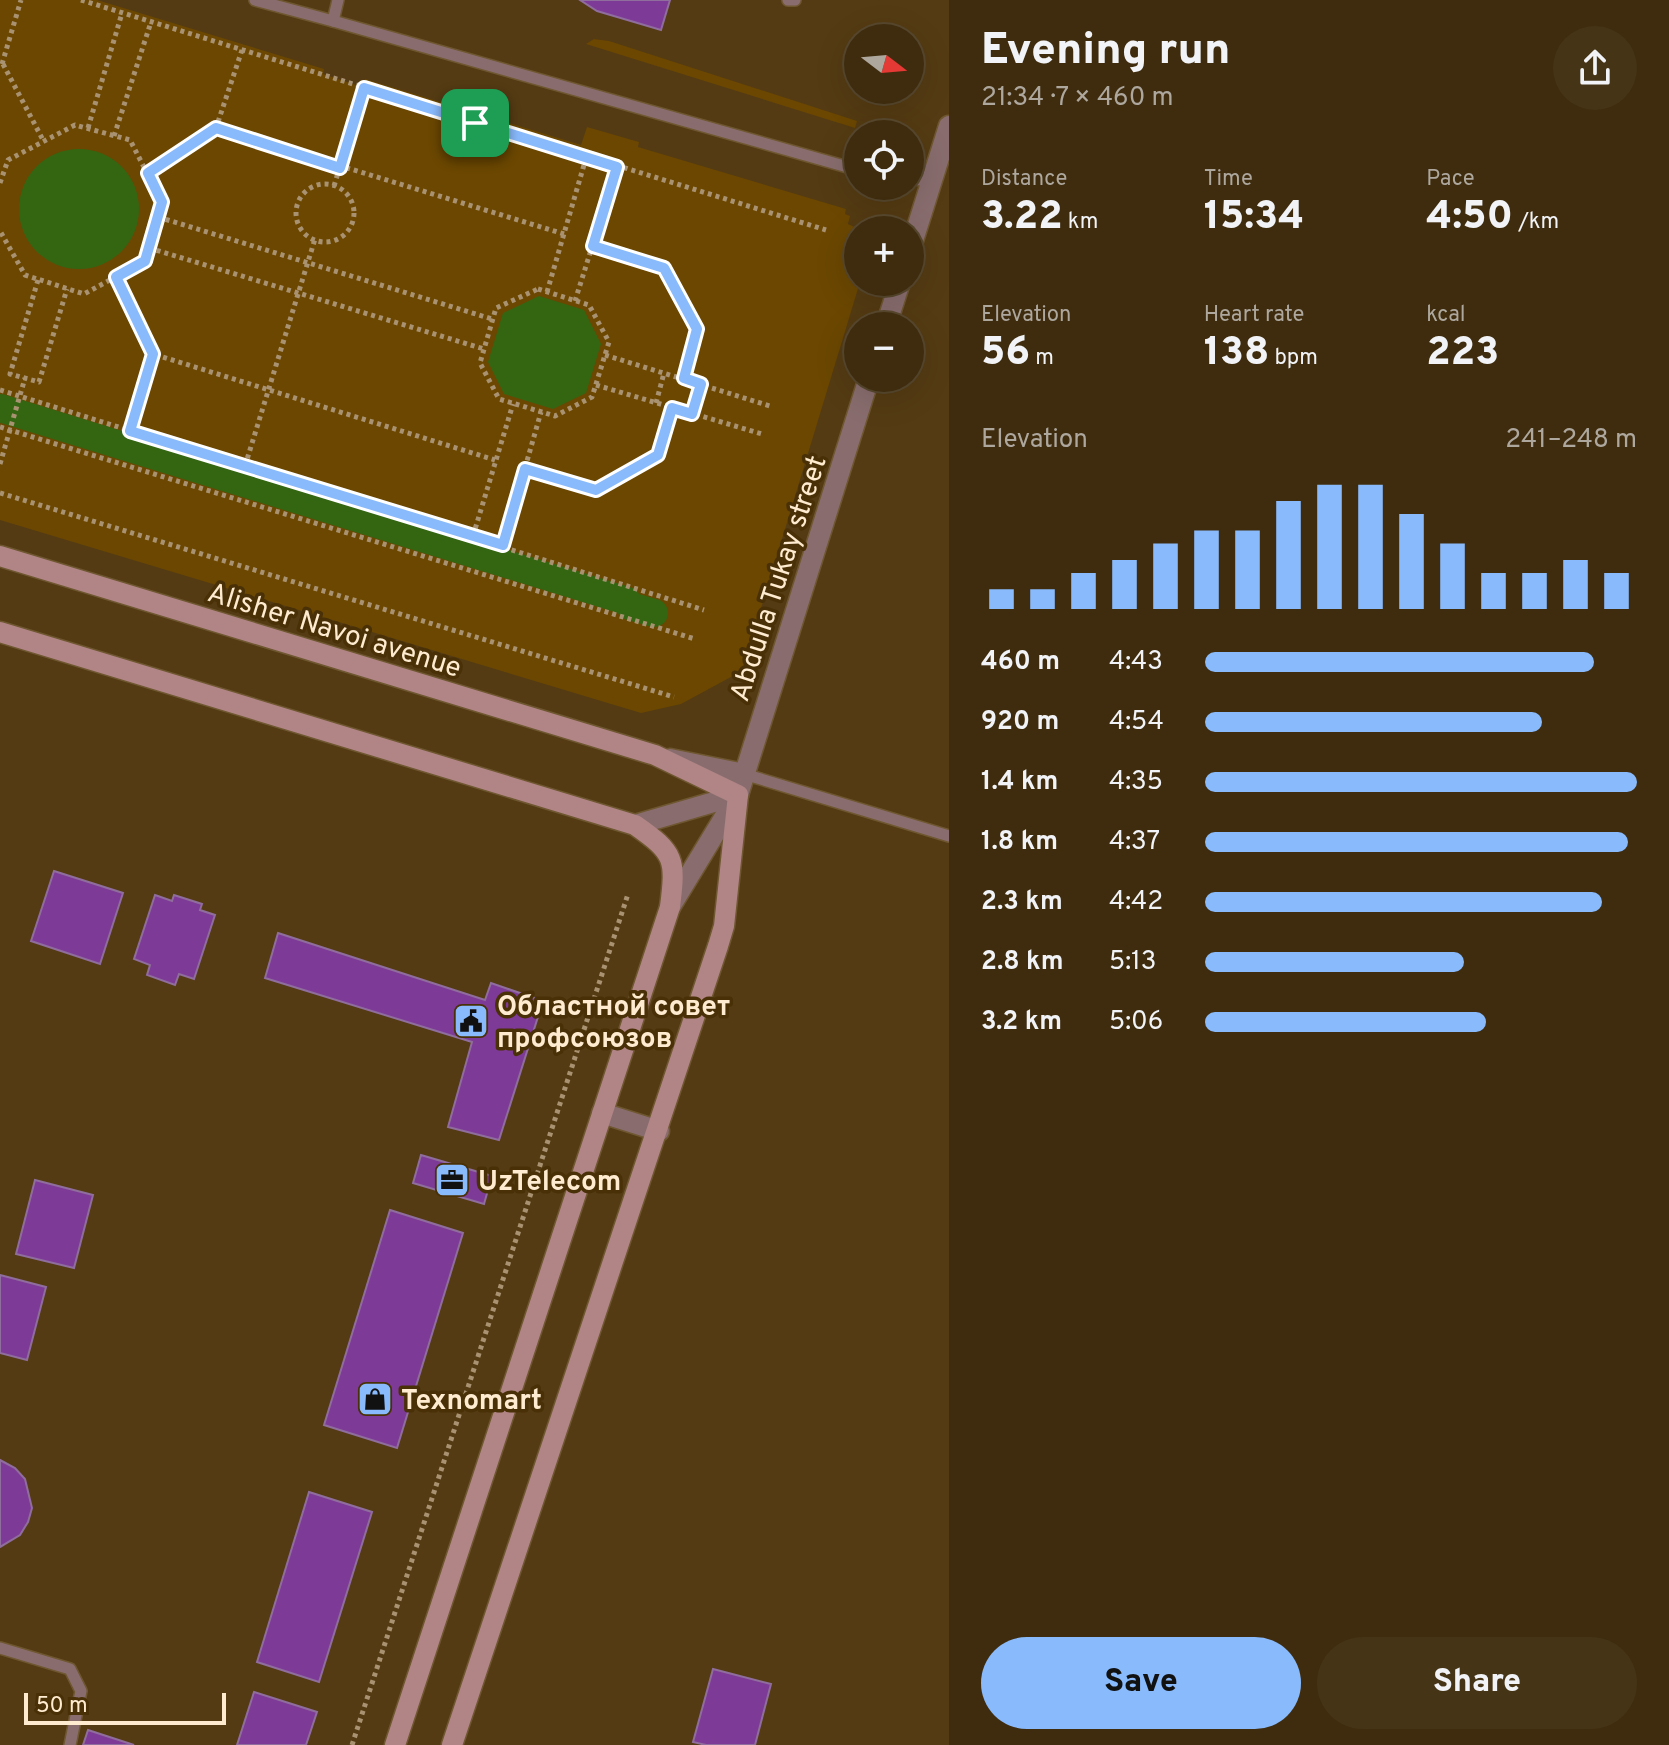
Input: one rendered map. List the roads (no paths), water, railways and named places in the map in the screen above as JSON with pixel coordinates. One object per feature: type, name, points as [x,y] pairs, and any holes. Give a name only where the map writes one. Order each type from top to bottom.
[{"type":"main road","name":"Alisher Navoi avenue","points":[[0,556],[655,755],[738,795]]},
{"type":"main road","points":[[0,632],[635,825],[665,846],[675,871],[670,907],[395,1745]]},
{"type":"main road","points":[[452,1745],[659,1131],[724,926],[738,795]]},
{"type":"street","points":[[921,216],[949,126]]},
{"type":"street","name":"Abdulla Tukay street","points":[[670,907],[738,795],[865,392]]},
{"type":"street","name":"Alisher Navoi avenue","points":[[655,755],[744,774]]},
{"type":"street","points":[[635,825],[738,795]]},
{"type":"street","points":[[602,1113],[659,1131]]},
{"type":"lane","points":[[255,0],[283,4],[333,21],[844,166]]},
{"type":"lane","points":[[333,21],[338,0]]},
{"type":"lane","points":[[788,0],[795,0]]},
{"type":"lane","points":[[924,181],[932,182]]},
{"type":"lane","name":"Alisher Navoi avenue","points":[[744,774],[949,836]]},
{"type":"lane","points":[[0,1648],[70,1669],[81,1691],[70,1745]]},
{"type":"waterway","points":[[0,408],[627,601],[630,606],[654,613]]},
{"type":"place","name":"Областной совет профсоюзов","points":[[471,1021]]},
{"type":"place","name":"UzTelecom","points":[[452,1180]]},
{"type":"place","name":"Texnomart","points":[[375,1399]]}]
